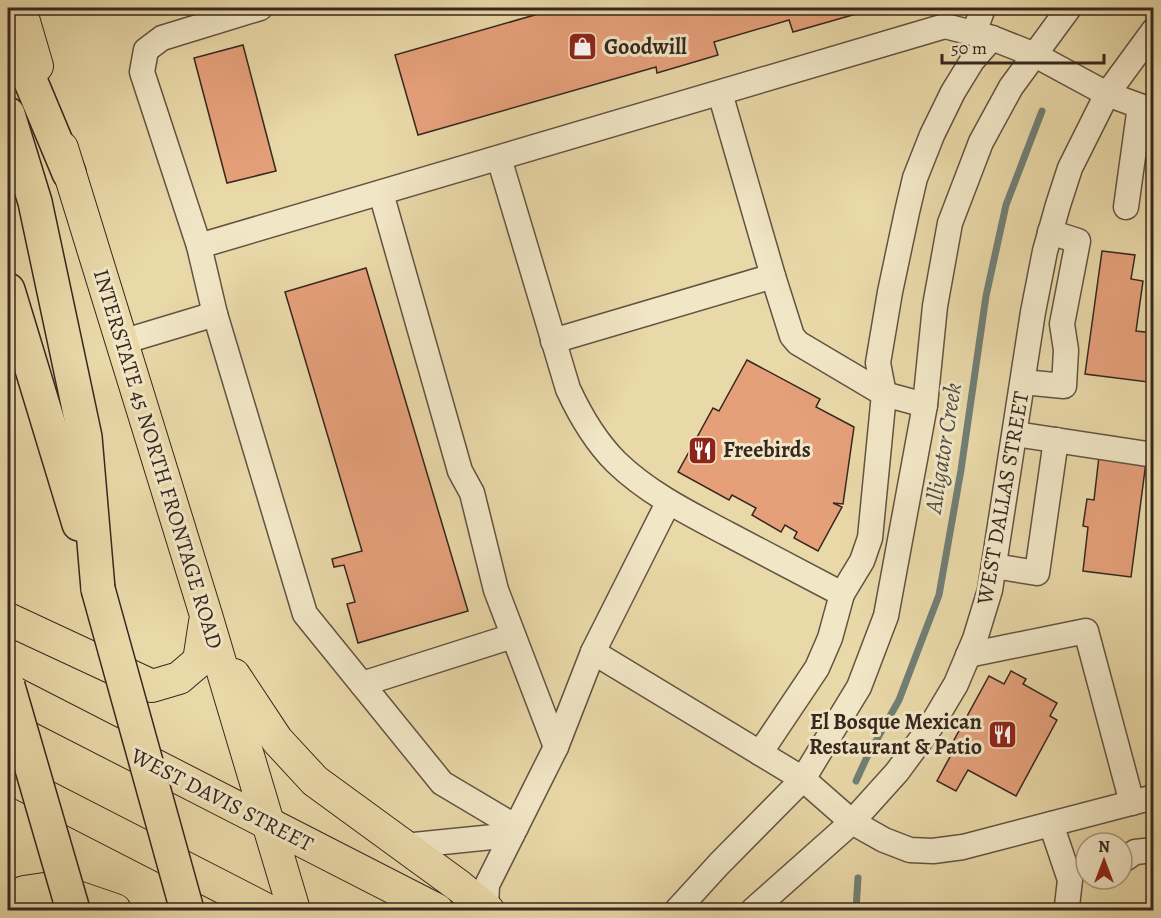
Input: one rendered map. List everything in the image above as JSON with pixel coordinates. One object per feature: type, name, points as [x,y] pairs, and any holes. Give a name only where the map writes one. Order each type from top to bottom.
[{"type":"highway","points":[[8,27],[69,173]]},
{"type":"highway","points":[[8,114],[35,202],[85,437],[98,589]]},
{"type":"highway","points":[[8,290],[98,589],[187,910]]},
{"type":"highway","points":[[8,688],[73,910]]},
{"type":"main road","name":"INTERSTATE 45 NORTH FRONTAGE ROAD","points":[[20,8],[294,910]]},
{"type":"main road","points":[[8,619],[152,686],[179,678],[200,661],[206,615]]},
{"type":"main road","points":[[216,648],[277,740],[315,781],[487,909]]},
{"type":"main road","name":"WEST DAVIS STREET","points":[[8,688],[437,910]]},
{"type":"main road","points":[[8,777],[267,910]]},
{"type":"main road","points":[[8,906],[24,892],[51,888],[115,910]]},
{"type":"street","points":[[260,8],[162,38],[146,50],[142,72],[199,246],[215,314],[305,614],[442,783],[514,831]]},
{"type":"street","points":[[760,753],[803,693],[817,668],[830,638],[842,594],[862,561],[870,538],[884,394],[878,363],[896,263],[915,178],[932,135],[983,36],[983,8]]},
{"type":"street","points":[[677,910],[803,779],[859,687],[886,616],[925,405],[935,306],[950,223],[981,142],[1011,87],[1069,8]]},
{"type":"street","points":[[199,246],[945,26],[983,36],[1035,55],[1107,94],[1147,104],[1126,207]]},
{"type":"street","name":"WEST DALLAS STREET","points":[[753,910],[852,822],[897,772],[931,726],[956,684],[975,639],[990,590],[1016,434],[1033,312],[1050,232],[1070,168],[1107,94],[1154,30]]},
{"type":"street","points":[[720,93],[792,336],[798,343],[884,394],[925,405]]},
{"type":"street","points":[[499,158],[568,389],[585,423],[614,460],[668,503],[842,594]]},
{"type":"street","points":[[381,193],[460,471],[472,494],[496,590],[556,747]]},
{"type":"street","points":[[1023,382],[1064,386],[1066,350],[1062,324],[1078,241],[1050,232]]},
{"type":"street","points":[[553,342],[773,276]]},
{"type":"street","points":[[122,342],[215,314]]},
{"type":"street","points":[[1016,434],[1154,455]]},
{"type":"street","points":[[994,566],[1037,573],[1056,440]]},
{"type":"street","points":[[487,909],[487,885],[556,747],[593,652],[668,503]]},
{"type":"street","points":[[593,652],[803,779],[852,822],[884,840],[910,850],[933,851],[963,847],[1143,800],[1086,631],[968,655]]},
{"type":"street","points":[[362,684],[513,636]]},
{"type":"street","points":[[1051,824],[1074,870]]},
{"type":"street","points":[[404,846],[514,831]]},
{"type":"street","points":[[1134,853],[1154,849]]},
{"type":"street","points":[[1069,910],[1067,906],[1074,888]]},
{"type":"building","points":[[559,8],[877,8],[793,32],[789,20],[714,42],[718,55],[657,73],[656,67],[418,135],[395,55]]},
{"type":"building","points":[[243,45],[276,171],[227,183],[194,58]]},
{"type":"building","points":[[1102,251],[1135,255],[1131,279],[1143,281],[1136,331],[1154,333],[1148,382],[1085,374]]},
{"type":"building","points":[[366,268],[468,611],[358,643],[347,604],[355,602],[344,565],[334,567],[332,559],[362,551],[285,292]]},
{"type":"building","points":[[747,360],[820,399],[816,407],[854,427],[843,504],[833,503],[842,507],[818,551],[794,538],[797,532],[785,525],[781,532],[752,515],[756,508],[732,495],[729,500],[678,472],[713,408],[719,411]]},
{"type":"building","points":[[1099,456],[1146,462],[1131,577],[1083,571],[1088,527],[1083,526],[1087,499],[1094,500]]},
{"type":"building","name":"El Bosque Mexican Restaurant & Patio","points":[[1011,671],[1026,679],[1023,684],[1057,703],[1050,716],[1057,720],[1016,796],[968,770],[956,791],[937,781],[952,753],[948,751],[989,676],[1004,684]]},
{"type":"waterway","name":"Alligator Creek","points":[[856,781],[899,700],[939,595],[961,470],[986,296],[1006,205],[1042,111]]},
{"type":"waterway","name":"Alligator Creek","points":[[856,910],[858,878]]},
{"type":"place","name":"Goodwill","points":[[583,47]]},
{"type":"place","name":"Freebirds","points":[[702,450]]},
{"type":"place","name":"El Bosque Mexican Restaurant & Patio","points":[[1003,735]]}]
